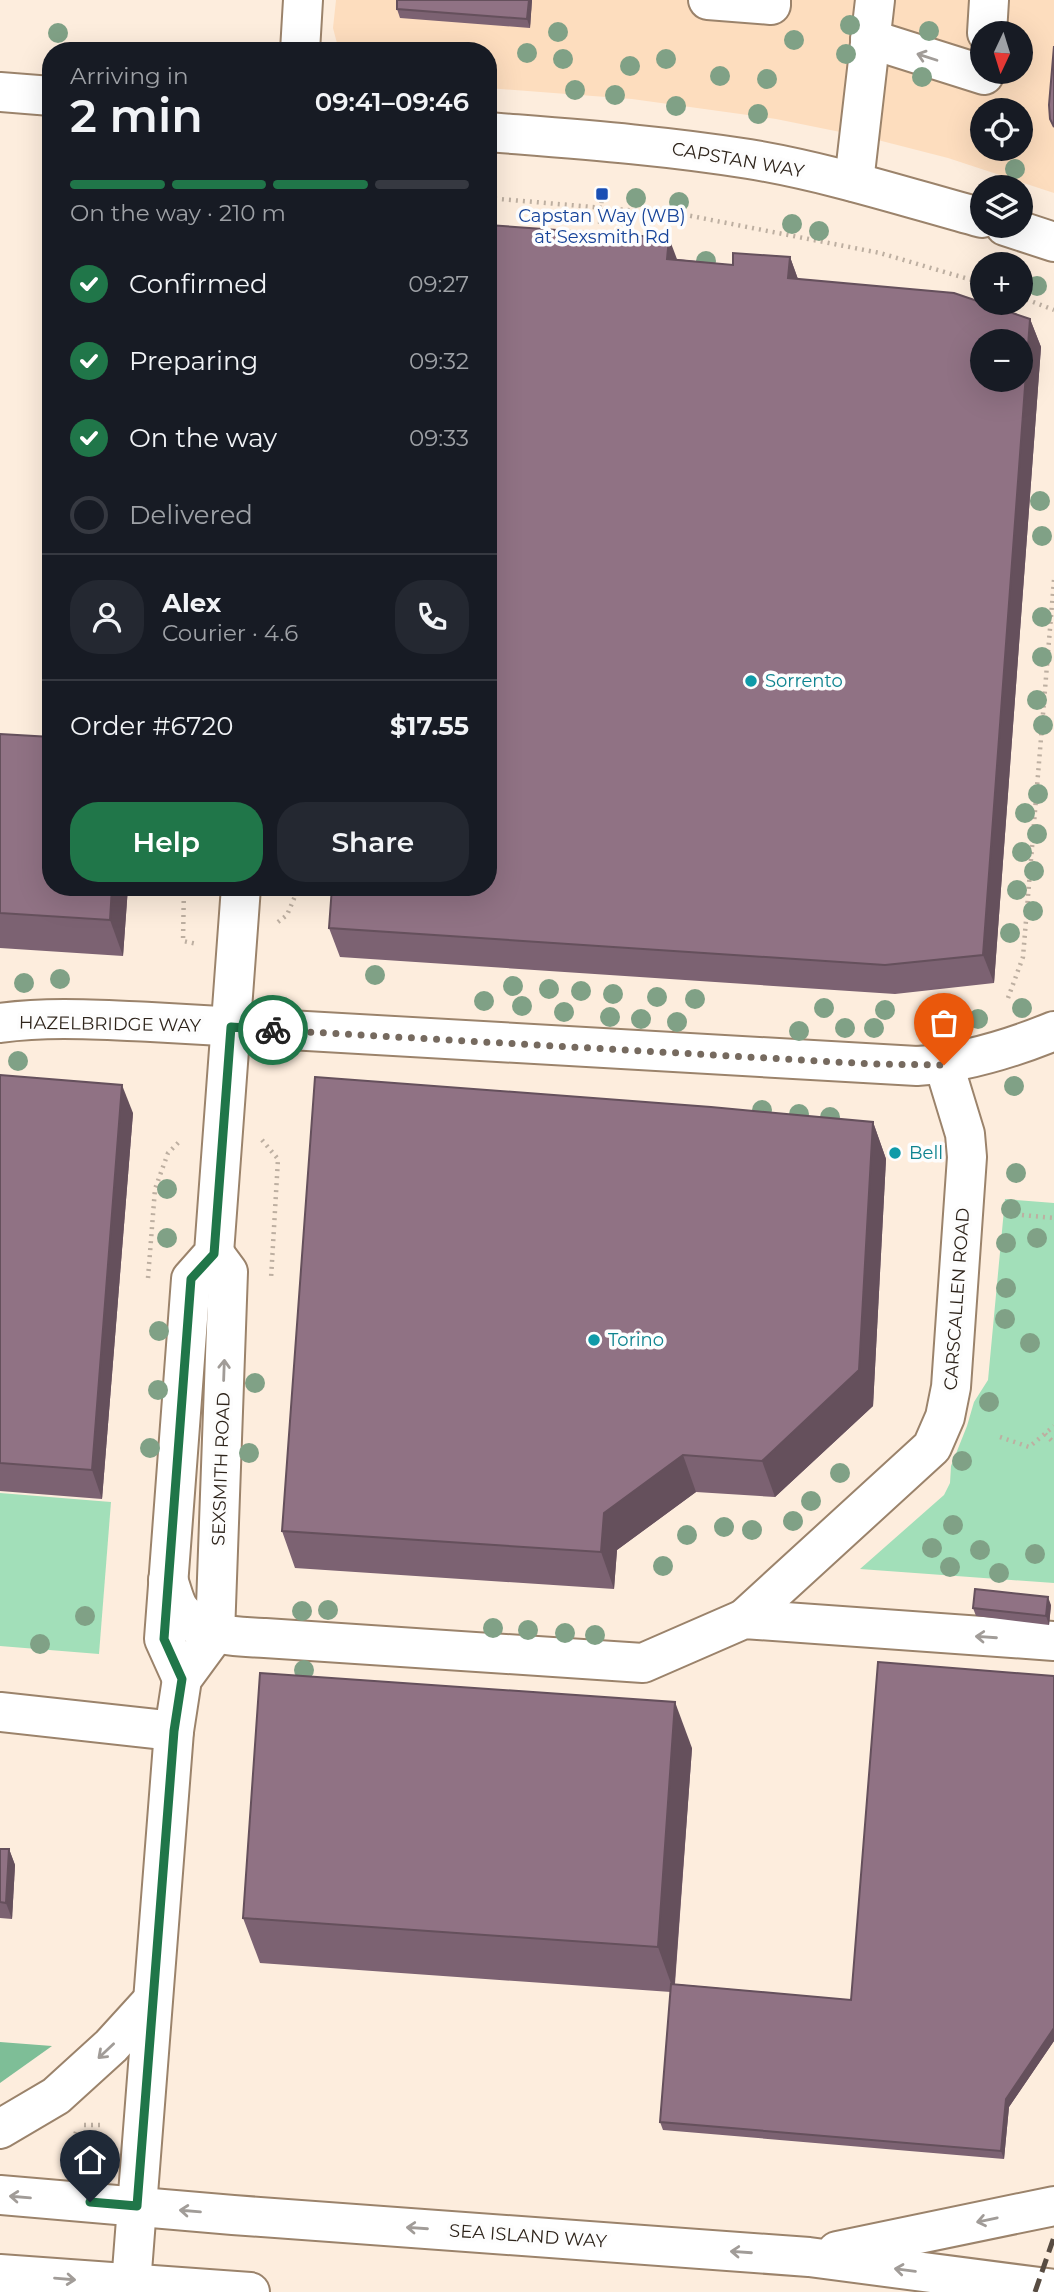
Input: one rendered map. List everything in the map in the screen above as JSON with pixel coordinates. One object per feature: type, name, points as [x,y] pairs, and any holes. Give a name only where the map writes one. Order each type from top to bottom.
[{"type":"street","points":[[301,42],[303,0]]},
{"type":"street","points":[[708,0],[771,5],[771,0]]},
{"type":"street","points":[[854,182],[875,0]]},
{"type":"street","points":[[987,21],[989,0]]},
{"type":"street","points":[[870,39],[970,70]]},
{"type":"street","points":[[0,92],[42,95]]},
{"type":"street","name":"CAPSTAN WAY","points":[[497,133],[662,147],[751,160],[854,182],[970,215]]},
{"type":"street","points":[[1033,235],[1054,242]]},
{"type":"street","name":"SEXSMITH ROAD","points":[[215,1634],[228,1272],[214,1254],[240,896]]},
{"type":"street","name":"HAZELBRIDGE WAY","points":[[0,1023],[22,1020],[81,1020],[872,1064],[944,1065],[1018,1046],[1054,1031]]},
{"type":"street","name":"CARSCALLEN ROAD","points":[[744,1619],[932,1447],[945,1417],[951,1387],[968,1157],[965,1134],[944,1065]]},
{"type":"street","points":[[182,1679],[164,1639],[168,1580],[191,1279],[214,1254]]},
{"type":"street","points":[[168,1580],[179,1608],[192,1622],[215,1634],[643,1663],[744,1619],[1054,1642]]},
{"type":"street","points":[[131,2289],[174,1731],[182,1679],[215,1634]]},
{"type":"street","points":[[0,1712],[174,1731]]},
{"type":"street","points":[[0,2129],[56,2096],[111,2046],[152,2001]]},
{"type":"street","name":"SEA ISLAND WAY","points":[[0,2195],[809,2257],[1054,2289]]},
{"type":"street","points":[[809,2257],[1054,2206]]},
{"type":"street","points":[[0,2274],[131,2289],[250,2292]]},
{"type":"path","points":[[600,225],[602,194]]},
{"type":"path","points":[[497,199],[686,215],[880,253],[970,279]]},
{"type":"path","points":[[1033,302],[1054,310]]},
{"type":"path","points":[[1008,998],[1023,957],[1054,580]]},
{"type":"path","points":[[1021,1215],[1054,1218]]},
{"type":"path","points":[[1000,1437],[1029,1447],[1054,1426]]},
{"type":"path","points":[[1045,1434],[1054,1443]]},
{"type":"path","points":[[71,2147],[79,2125],[105,2124]]},
{"type":"shaded area","points":[[336,0],[1054,0],[1054,193],[1033,186],[1033,175],[999,175],[948,158],[870,138],[776,119],[632,99],[497,89],[497,42],[337,42],[333,28]]},
{"type":"green space","points":[[1005,1199],[1054,1203],[1054,1583],[860,1569],[944,1495],[950,1483],[951,1466],[974,1402],[988,1380]]},
{"type":"green space","points":[[0,1493],[111,1502],[99,1654],[0,1646]]},
{"type":"green space","points":[[0,2042],[52,2046],[0,2083]]},
{"type":"building","points":[[397,0],[529,0],[527,19],[397,9]]},
{"type":"building","points":[[1054,46],[1054,127],[1050,119],[1049,105]]},
{"type":"building","name":"Sorrento","points":[[497,226],[669,238],[667,259],[733,265],[733,253],[790,257],[788,278],[954,293],[970,298],[970,315],[1018,315],[1030,319],[1029,329],[970,329],[970,392],[1025,392],[983,955],[885,965],[329,928],[331,896],[497,896]]},
{"type":"building","points":[[0,734],[42,736],[42,896],[111,896],[110,920],[0,913]]},
{"type":"building","points":[[0,1075],[122,1085],[92,1470],[0,1463]]},
{"type":"building","name":"Torino","points":[[315,1077],[873,1122],[859,1370],[762,1461],[683,1455],[604,1513],[601,1552],[282,1531]]},
{"type":"building","points":[[975,1589],[1048,1597],[1046,1616],[973,1608]]},
{"type":"building","points":[[878,1662],[1054,1676],[1054,2028],[1006,2099],[1001,2151],[660,2122],[671,1984],[851,2000]]},
{"type":"building","points":[[260,1673],[675,1702],[658,1947],[243,1918]]},
{"type":"building","points":[[0,1849],[9,1849],[6,1903],[0,1902]]},
{"type":"railway","points":[[1035,2292],[1054,2237]]},
{"type":"way so far","points":[[273,1030],[872,1064],[944,1065]]},
{"type":"place","name":"Capstan Way (WB) at Sexsmith Rd","points":[[602,194]]},
{"type":"place","name":"Sorrento","points":[[751,681]]},
{"type":"place","name":"Bell","points":[[895,1153]]},
{"type":"place","name":"Torino","points":[[594,1340]]},
{"type":"route","points":[[90,2202],[137,2206],[174,1731],[182,1679],[164,1639],[191,1279],[214,1254],[231,1027],[273,1030]]}]
